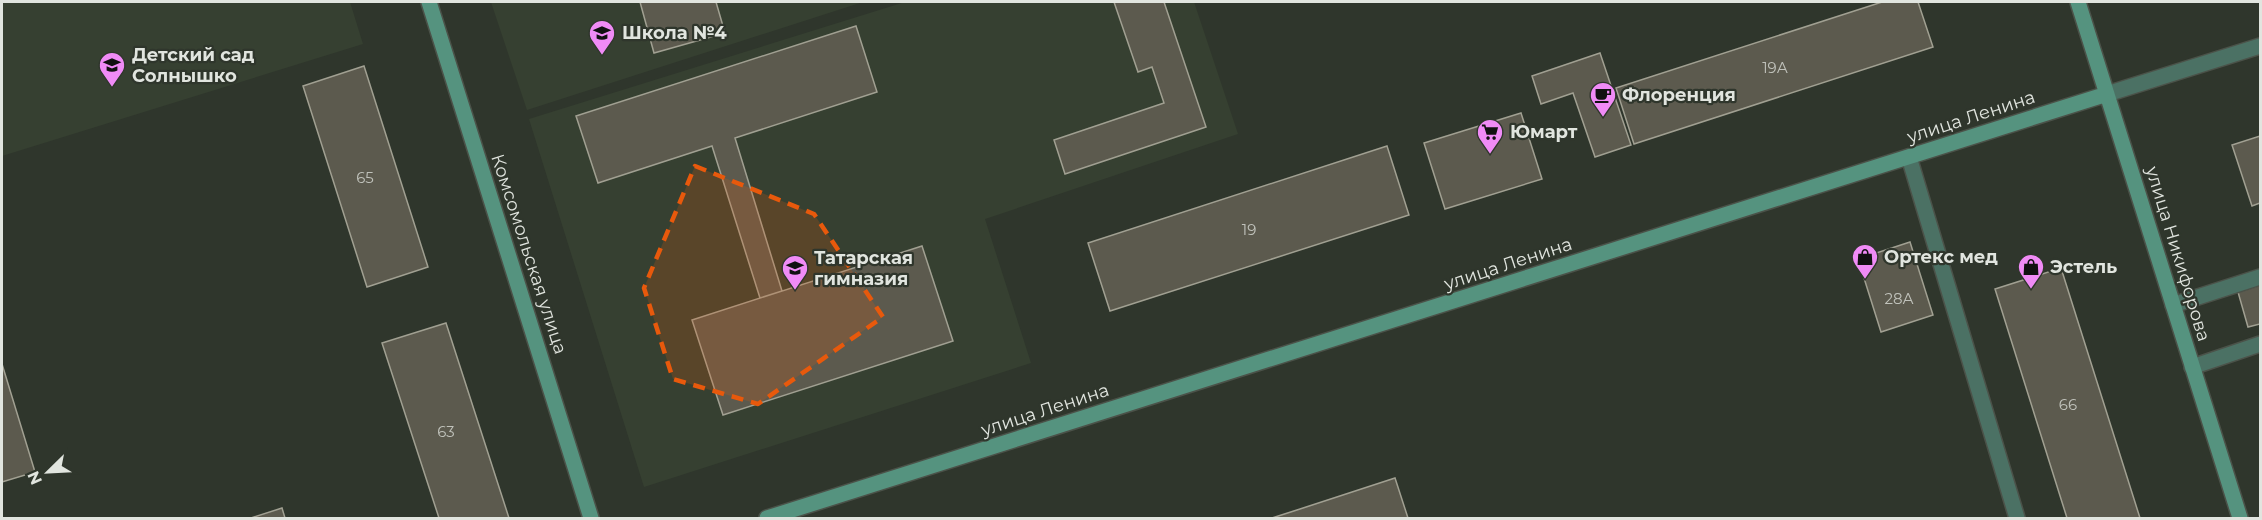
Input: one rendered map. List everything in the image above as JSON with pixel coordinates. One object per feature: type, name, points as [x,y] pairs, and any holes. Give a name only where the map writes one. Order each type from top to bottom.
[{"type":"street","name":"Комсомольская улица","points":[[429,2],[591,519]]},
{"type":"street","name":"улица Никифорова","points":[[2078,2],[2240,519]]},
{"type":"street","name":"улица Ленина","points":[[767,519],[2260,46]]},
{"type":"street","points":[[1908,157],[2018,519]]},
{"type":"street","points":[[2173,305],[2260,277]]},
{"type":"street","points":[[2192,367],[2260,344]]},
{"type":"highlighted area","points":[[695,166],[814,214],[883,317],[758,404],[673,379],[644,288]]},
{"type":"shaded area","name":"Детский сад Солнышко","points":[[2,2],[350,2],[363,44],[2,156]]},
{"type":"shaded area","name":"Школа №4","points":[[491,2],[863,2],[527,110]]},
{"type":"shaded area","name":"Татарская гимназия","points":[[905,2],[1194,2],[1238,134],[985,219],[1031,363],[644,487],[529,119]]},
{"type":"building","points":[[640,2],[716,2],[725,33],[654,53]]},
{"type":"building","points":[[1114,2],[1164,2],[1206,127],[1065,174],[1054,140],[1164,103],[1152,67],[1138,72]]},
{"type":"building","points":[[1882,2],[1918,2],[1933,47],[1634,144],[1616,88]]},
{"type":"building","points":[[856,26],[877,92],[735,138],[782,291],[760,298],[712,146],[598,183],[576,116]]},
{"type":"building","points":[[1600,53],[1631,145],[1595,157],[1573,93],[1541,104],[1532,76]]},
{"type":"building","points":[[364,66],[428,267],[367,287],[303,86]]},
{"type":"building","points":[[1521,113],[1542,179],[1445,209],[1424,143]]},
{"type":"building","points":[[2260,136],[2260,203],[2252,206],[2232,145]]},
{"type":"building","points":[[1387,146],[1409,215],[1110,311],[1088,243]]},
{"type":"building","points":[[1910,242],[1933,315],[1881,332],[1858,259]]},
{"type":"building","points":[[922,246],[953,341],[723,415],[692,320]]},
{"type":"building","points":[[2061,268],[2140,518],[2067,518],[1995,289]]},
{"type":"building","points":[[2260,285],[2260,324],[2248,327],[2238,292]]},
{"type":"building","points":[[446,323],[509,518],[439,518],[382,343]]},
{"type":"building","points":[[2,364],[35,472],[2,482]]},
{"type":"building","points":[[1395,478],[1408,518],[1272,518],[1300,509]]},
{"type":"building","points":[[282,508],[285,518],[251,518]]},
{"type":"place","name":"Школа №4","points":[[602,56]]},
{"type":"place","name":"Детский сад Солнышко","points":[[112,88]]},
{"type":"place","name":"Флоренция","points":[[1603,118]]},
{"type":"place","name":"Юмарт","points":[[1490,155]]},
{"type":"place","name":"Ортекс мед","points":[[1865,280]]},
{"type":"place","name":"Эстель","points":[[2031,290]]},
{"type":"place","name":"Татарская гимназия","points":[[795,291]]}]
